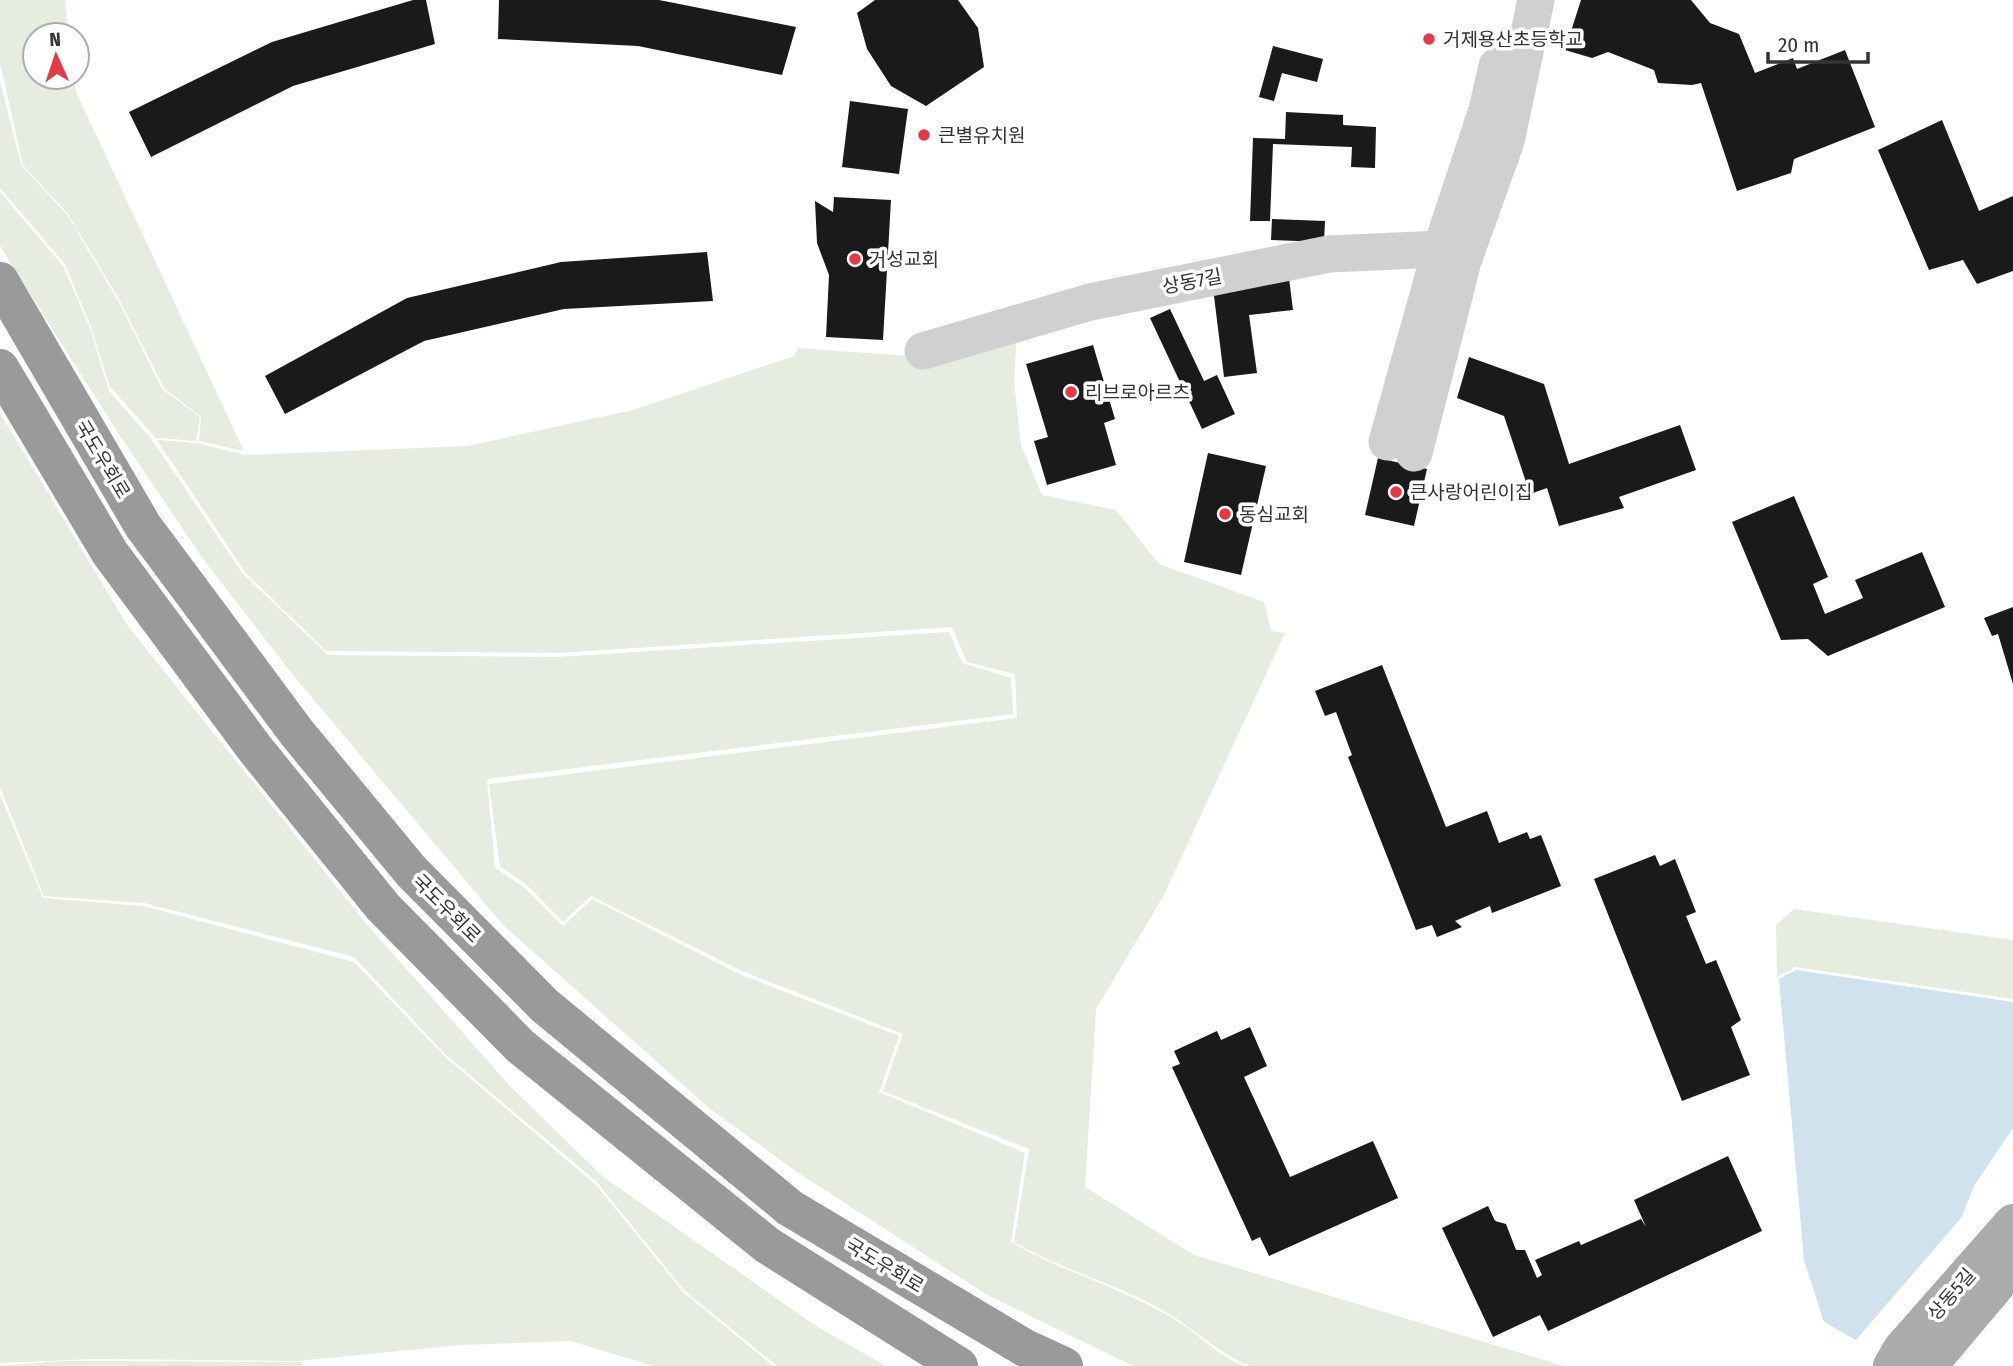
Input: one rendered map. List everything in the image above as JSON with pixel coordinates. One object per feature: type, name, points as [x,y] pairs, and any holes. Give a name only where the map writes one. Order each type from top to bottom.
[{"type":"highway","name":"국도우회로","points":[[0,281],[143,526],[297,733],[411,871],[544,1005],[790,1208],[1025,1348],[1064,1366]]},
{"type":"highway","points":[[0,368],[110,553],[256,750],[383,907],[520,1046],[767,1245],[958,1366]]},
{"type":"main road","name":"상동5길","points":[[1892,1366],[1902,1349],[2013,1223]]},
{"type":"main road","name":"상동5길","points":[[1928,1366],[2013,1265]]},
{"type":"street","points":[[1401,448],[1452,255],[1511,0]]},
{"type":"street","points":[[1452,255],[1506,141],[1536,0]]},
{"type":"street","name":"상동7길","points":[[923,351],[1090,302],[1329,254],[1452,255]]},
{"type":"shaded area","points":[[0,0],[65,0],[67,21],[21,21],[21,91],[76,91],[244,451],[199,441],[201,417],[164,388],[119,299],[68,214],[23,165],[0,63]]},
{"type":"shaded area","points":[[0,81],[21,165],[67,215],[118,301],[162,389],[200,417],[196,441],[156,438],[110,387],[91,327],[65,264],[0,188]]},
{"type":"shaded area","points":[[0,192],[63,266],[89,326],[109,391],[152,440],[243,574],[328,655],[558,657],[949,632],[962,663],[1011,678],[1013,714],[487,779],[495,868],[526,889],[563,926],[592,899],[739,974],[899,1036],[879,1092],[1025,1153],[1011,1242],[1153,1307],[1244,1366],[1133,1366],[987,1295],[797,1172],[709,1108],[503,925],[293,675],[203,559],[115,428],[0,246]]},
{"type":"shaded area","points":[[1017,333],[1014,381],[1021,445],[1042,495],[1116,510],[1159,564],[1264,602],[1271,631],[1285,633],[1164,895],[1096,1009],[1085,1187],[1194,1255],[1564,1366],[1250,1366],[1239,1361],[1155,1306],[1033,1253],[1014,1242],[1029,1149],[883,1091],[903,1034],[740,970],[591,896],[563,922],[527,885],[500,866],[489,784],[1017,718],[1015,674],[967,662],[952,627],[559,653],[326,651],[245,572],[157,440],[197,443],[245,455],[467,446],[633,410],[794,356],[798,348],[923,357]]},
{"type":"shaded area","points":[[0,413],[127,625],[363,920],[509,1085],[602,1176],[816,1326],[886,1366],[777,1366],[685,1291],[596,1181],[445,1054],[354,957],[144,903],[44,896],[0,787]]},
{"type":"shaded area","points":[[0,795],[43,898],[143,906],[354,962],[444,1056],[596,1185],[684,1293],[773,1366],[653,1366],[571,1341],[461,1345],[297,1361],[94,1359],[0,1363]]},
{"type":"shaded area","points":[[1794,909],[2013,940],[2013,999],[1795,967],[1777,977],[1776,925]]},
{"type":"shaded area","points":[[64,1361],[301,1362],[302,1366],[0,1366]]},
{"type":"water","points":[[1796,970],[2013,1002],[2013,1128],[1974,1186],[1961,1218],[1856,1340],[1824,1322],[1804,1260],[1779,979]]},
{"type":"building","points":[[413,0],[426,0],[435,44],[293,86],[151,157],[129,112],[272,42]]},
{"type":"building","points":[[499,0],[659,0],[796,27],[782,75],[638,46],[498,39]]},
{"type":"building","points":[[875,0],[958,0],[978,28],[984,67],[926,106],[891,86],[867,49],[857,13]]},
{"type":"building","points":[[1581,0],[1691,0],[1710,23],[1739,34],[1755,73],[1793,58],[1797,69],[1845,50],[1875,127],[1794,159],[1791,173],[1737,191],[1701,83],[1658,83],[1654,70],[1608,52],[1592,58],[1565,50]]},
{"type":"building","points":[[1273,46],[1323,59],[1317,82],[1282,73],[1274,101],[1259,97]]},
{"type":"building","points":[[850,101],[908,109],[899,174],[842,167]]},
{"type":"building","points":[[1286,112],[1343,115],[1343,125],[1376,127],[1375,168],[1351,167],[1352,147],[1273,144],[1270,221],[1250,221],[1253,138],[1285,139]]},
{"type":"building","points":[[1942,120],[1979,211],[2013,196],[2013,271],[1977,284],[1963,260],[1929,270],[1878,150]]},
{"type":"building","name":"거성교회","points":[[834,197],[891,200],[883,340],[826,337],[829,275],[817,243],[815,201],[833,212]]},
{"type":"building","points":[[1272,219],[1325,221],[1324,242],[1271,240]]},
{"type":"building","points":[[707,252],[713,301],[564,309],[424,341],[285,414],[265,376],[407,298],[561,262]]},
{"type":"building","points":[[1289,278],[1293,310],[1249,315],[1257,373],[1224,377],[1213,288]]},
{"type":"building","points":[[1170,309],[1204,381],[1217,375],[1235,414],[1202,429],[1150,318]]},
{"type":"building","name":"리브로아르츠","points":[[1093,345],[1115,419],[1104,423],[1116,465],[1047,485],[1034,441],[1048,437],[1026,364]]},
{"type":"building","points":[[1469,357],[1544,384],[1569,464],[1680,425],[1696,470],[1619,497],[1624,508],[1559,526],[1547,488],[1530,494],[1504,416],[1457,398]]},
{"type":"building","name":"동심교회","points":[[1208,453],[1266,466],[1241,575],[1184,562]]},
{"type":"building","name":"큰사랑어린이집","points":[[1378,458],[1427,469],[1414,526],[1365,515]]},
{"type":"building","points":[[1794,496],[1828,577],[1813,584],[1825,614],[1863,598],[1855,580],[1922,552],[1945,607],[1828,656],[1808,639],[1781,640],[1732,522]]},
{"type":"building","points":[[2013,607],[2013,684],[1998,634],[1992,636],[1984,618]]},
{"type":"building","points":[[1382,665],[1446,827],[1487,811],[1499,843],[1527,832],[1530,839],[1541,835],[1561,886],[1492,913],[1490,906],[1455,921],[1462,927],[1437,937],[1432,925],[1416,930],[1348,757],[1352,755],[1336,712],[1325,716],[1315,691]]},
{"type":"building","points":[[1655,855],[1660,866],[1675,859],[1696,912],[1686,916],[1706,964],[1716,960],[1741,1020],[1731,1027],[1750,1075],[1682,1101],[1594,879]]},
{"type":"building","points":[[1250,1027],[1267,1066],[1244,1077],[1290,1177],[1373,1141],[1398,1198],[1269,1256],[1260,1237],[1252,1241],[1172,1067],[1180,1064],[1174,1051],[1217,1031],[1221,1040]]},
{"type":"building","points":[[1728,1156],[1762,1231],[1548,1331],[1540,1315],[1493,1337],[1442,1228],[1488,1206],[1495,1221],[1506,1224],[1516,1250],[1525,1250],[1537,1278],[1542,1275],[1535,1260],[1579,1241],[1581,1245],[1641,1219],[1646,1227],[1634,1200]]},
{"type":"place","name":"거제용산초등학교","points":[[1429,39]]},
{"type":"place","name":"큰별유치원","points":[[924,135]]},
{"type":"place","name":"거성교회","points":[[855,259]]},
{"type":"place","name":"리브로아르츠","points":[[1071,392]]},
{"type":"place","name":"큰사랑어린이집","points":[[1396,492]]},
{"type":"place","name":"동심교회","points":[[1225,514]]}]
